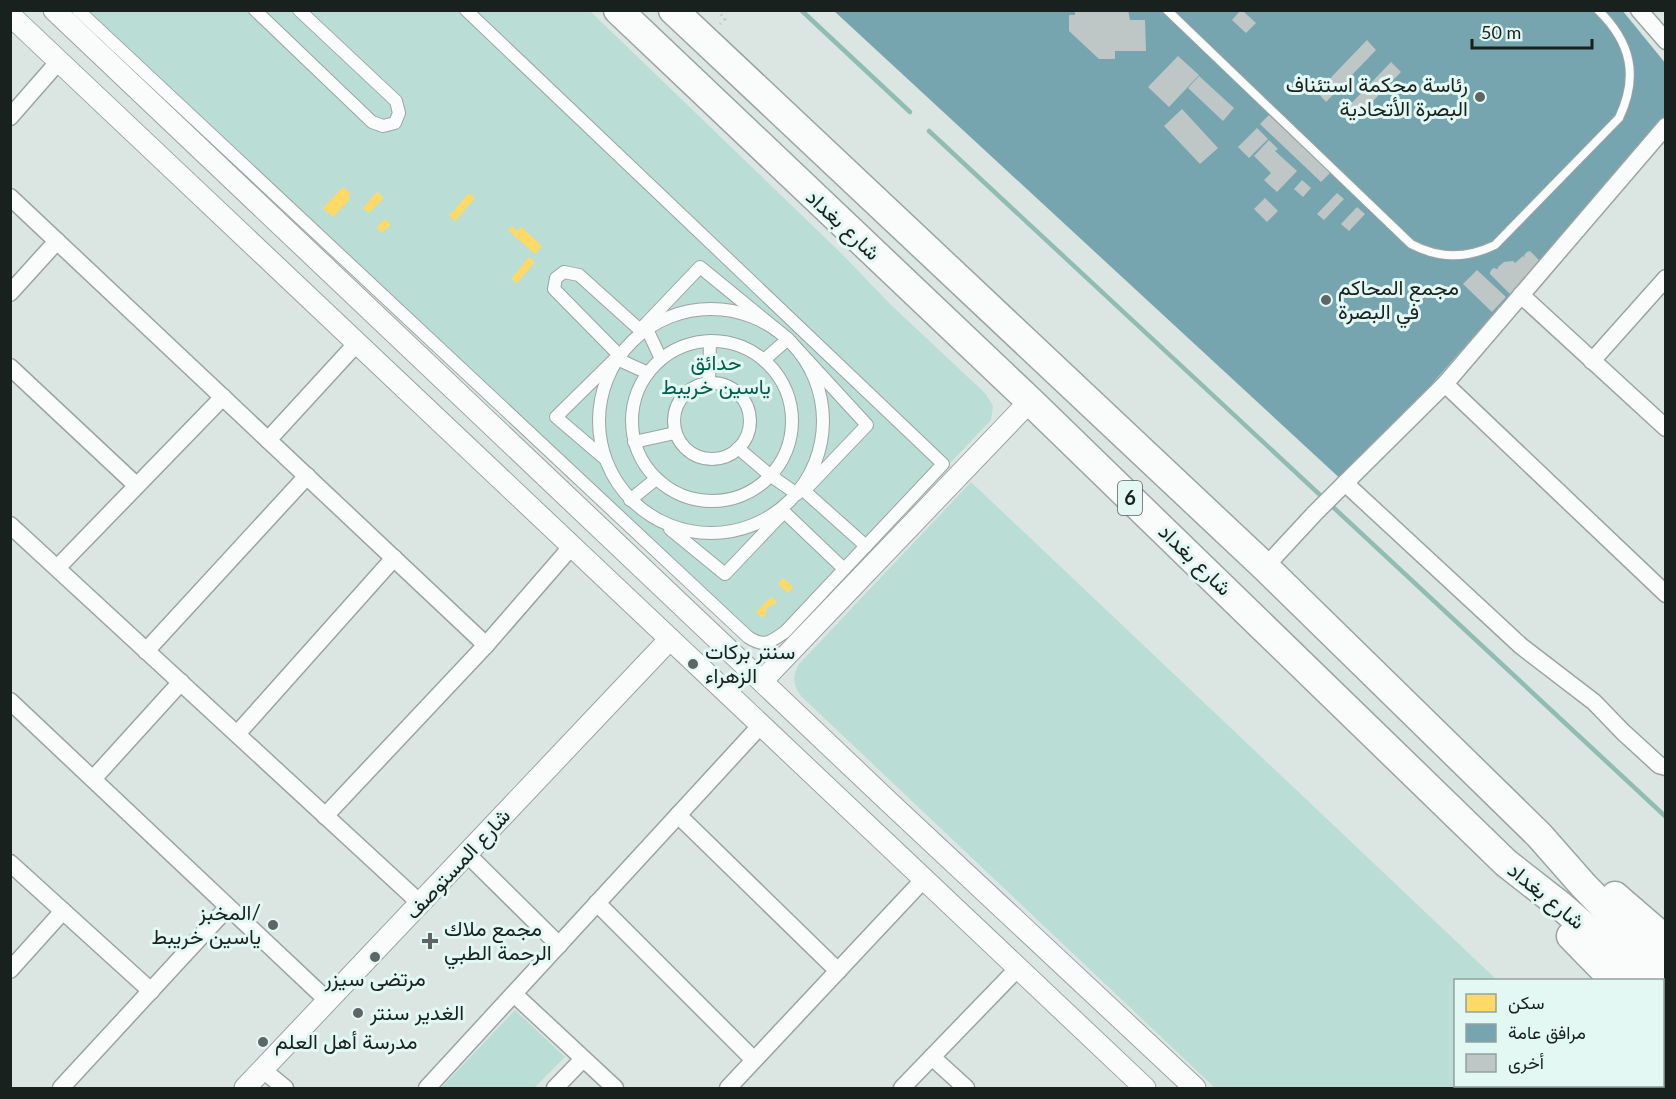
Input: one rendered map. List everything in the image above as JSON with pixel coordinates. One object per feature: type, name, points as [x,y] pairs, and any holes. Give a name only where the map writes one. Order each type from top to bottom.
[{"type":"highway","name":"شارع بغداد","points":[[618,10],[1030,401],[1506,863],[1560,906],[1644,979]]},
{"type":"highway","name":"شارع بغداد","points":[[673,10],[1265,567],[1539,836],[1582,885],[1665,971]]},
{"type":"highway","points":[[1539,836],[1585,871],[1665,940]]},
{"type":"highway","points":[[1506,863],[1545,909],[1612,979]]},
{"type":"street","points":[[54,10],[1195,1089]]},
{"type":"street","points":[[78,10],[748,637],[758,643],[769,643],[785,632],[943,464],[466,10]]},
{"type":"street","points":[[255,10],[372,122],[383,126],[395,123],[399,113],[396,101],[299,10]]},
{"type":"street","points":[[1639,10],[1665,41]]},
{"type":"street","points":[[10,15],[1145,1089]]},
{"type":"street","points":[[10,117],[59,61]]},
{"type":"street","points":[[1265,567],[1315,513],[1445,384],[1662,137]]},
{"type":"street","points":[[165,161],[188,138]]},
{"type":"street","points":[[10,197],[486,645]]},
{"type":"street","points":[[10,293],[57,241]]},
{"type":"street","points":[[604,458],[556,417],[618,357],[700,267],[788,339],[867,425],[801,491],[725,574],[630,500],[611,474],[599,437],[598,416],[601,394],[608,374],[618,357]]},
{"type":"street","points":[[648,373],[618,357],[554,289],[556,278],[564,272],[579,275],[640,330],[669,317],[690,311],[711,309],[732,311],[753,317],[772,326],[788,339],[803,356],[814,376],[821,397],[824,419],[822,441],[816,463],[801,491]]},
{"type":"street","points":[[1592,361],[1665,278]]},
{"type":"street","points":[[1521,295],[1665,428]]},
{"type":"street","points":[[646,327],[661,359]]},
{"type":"street","points":[[764,360],[788,339]]},
{"type":"street","points":[[709,383],[710,341]]},
{"type":"street","points":[[268,440],[357,342]]},
{"type":"street","points":[[726,342],[741,346],[764,360],[778,375],[786,389],[793,420],[787,451],[780,465],[758,488],[729,500],[713,502],[682,496],[668,489],[646,467],[634,442],[631,423],[632,407],[636,392],[648,373],[661,359],[679,348],[694,343],[726,342]]},
{"type":"street","points":[[10,367],[136,485]]},
{"type":"street","points":[[709,383],[723,384],[745,401],[749,409],[750,428],[747,437],[738,448],[719,458],[701,457],[685,448],[675,433],[674,415],[681,398],[695,386],[709,383]]},
{"type":"street","points":[[1445,384],[1665,594]]},
{"type":"street","points":[[57,568],[223,397]]},
{"type":"street","points":[[762,681],[1030,401]]},
{"type":"street","points":[[634,442],[675,433]]},
{"type":"street","points":[[738,448],[771,476],[801,491],[866,546]]},
{"type":"street","points":[[506,484],[529,460]]},
{"type":"street","points":[[146,651],[307,476]]},
{"type":"street","points":[[630,500],[656,479]]},
{"type":"street","points":[[1340,488],[1521,646],[1594,702],[1659,765],[1665,767]]},
{"type":"street","points":[[782,511],[844,569]]},
{"type":"street","points":[[662,523],[681,530],[722,533],[742,530],[782,511]]},
{"type":"street","points":[[10,525],[420,903]]},
{"type":"street","points":[[325,816],[486,645],[572,546]]},
{"type":"street","points":[[237,734],[393,558]]},
{"type":"street","name":"شارع المستوصف","points":[[245,1089],[670,639]]},
{"type":"street","points":[[93,779],[181,682]]},
{"type":"street","points":[[10,701],[328,1001]]},
{"type":"street","points":[[427,1089],[761,725]]},
{"type":"street","points":[[866,825],[889,802]]},
{"type":"street","points":[[678,815],[838,971]]},
{"type":"street","points":[[467,854],[559,945]]},
{"type":"street","points":[[10,863],[151,991]]},
{"type":"street","points":[[728,1089],[924,879]]},
{"type":"street","points":[[597,903],[754,1060]]},
{"type":"street","points":[[61,1089],[228,906]]},
{"type":"street","points":[[10,970],[63,911]]},
{"type":"street","points":[[902,1089],[1018,968]]},
{"type":"street","points":[[514,994],[615,1089]]},
{"type":"street","points":[[932,1057],[966,1089]]},
{"type":"street","points":[[555,1089],[583,1059]]},
{"type":"street","points":[[263,1070],[285,1089]]},
{"type":"lane","points":[[1167,10],[1411,244],[1430,253],[1450,256],[1473,254],[1495,245],[1619,118],[1628,93],[1630,66],[1623,41],[1598,10]]},
{"type":"path","points":[[717,10],[725,19]]},
{"type":"green space","name":"حدائق ياسين خريبط","points":[[75,11],[590,11],[844,256],[891,305],[986,394],[993,406],[991,420],[776,647],[767,651],[754,649]]},
{"type":"green space","points":[[971,482],[1496,979],[1454,979],[1454,1087],[1608,1088],[1215,1088],[801,696],[794,680],[799,664]]},
{"type":"green space","points":[[515,1010],[565,1057],[534,1088],[441,1088]]},
{"type":"building: سكن","points":[[343,187],[350,193],[348,196],[350,199],[333,217],[323,208]]},
{"type":"building: سكن","points":[[377,192],[384,198],[369,213],[363,208]]},
{"type":"building: سكن","points":[[469,193],[475,198],[455,221],[449,216]]},
{"type":"building: سكن","points":[[385,219],[391,224],[382,233],[377,227]]},
{"type":"building: سكن","points":[[512,226],[517,231],[521,227],[542,246],[535,254],[508,230]]},
{"type":"building: سكن","points":[[529,257],[535,262],[517,283],[511,279]]},
{"type":"building: سكن","points":[[783,578],[793,587],[788,593],[778,584]]},
{"type":"building: سكن","points":[[771,597],[777,602],[765,610],[767,612],[762,618],[756,612]]},
{"type":"building: مرافق عامة","name":"مجمع المحاكم في البصرة","points":[[833,10],[1622,10],[1666,64],[1666,117],[1345,483]]},
{"type":"building: أخرى","points":[[1075,10],[1128,10],[1130,20],[1145,20],[1146,51],[1115,51],[1115,59],[1099,59],[1069,31],[1069,15],[1075,15]]},
{"type":"building: أخرى","points":[[1239,12],[1244,12],[1256,23],[1246,33],[1232,20]]},
{"type":"building: أخرى","points":[[1367,40],[1376,50],[1326,102],[1317,92]]},
{"type":"building: أخرى","points":[[1178,56],[1199,75],[1169,107],[1148,87]]},
{"type":"building: أخرى","points":[[1391,62],[1401,72],[1351,124],[1341,114]]},
{"type":"building: أخرى","points":[[1199,76],[1234,108],[1223,121],[1188,88]]},
{"type":"building: أخرى","points":[[1182,109],[1218,148],[1200,164],[1164,126]]},
{"type":"building: أخرى","points":[[1269,115],[1330,173],[1321,182],[1260,124]]},
{"type":"building: أخرى","points":[[1257,128],[1268,139],[1249,158],[1238,147]]},
{"type":"building: أخرى","points":[[1269,140],[1278,149],[1275,151],[1297,171],[1277,192],[1264,180],[1271,173],[1254,156]]},
{"type":"building: أخرى","points":[[1302,180],[1311,188],[1303,197],[1294,189]]},
{"type":"building: أخرى","points":[[1337,193],[1344,199],[1324,220],[1317,214]]},
{"type":"building: أخرى","points":[[1265,198],[1278,211],[1267,222],[1254,209]]},
{"type":"building: أخرى","points":[[1357,207],[1365,214],[1349,231],[1341,224]]},
{"type":"building: أخرى","points":[[1530,251],[1542,263],[1511,295],[1490,272],[1493,268],[1498,269],[1504,262],[1513,261],[1515,263]]},
{"type":"building: أخرى","points":[[1477,270],[1506,297],[1492,312],[1463,284]]},
{"type":"waterway","points":[[801,10],[910,112]]},
{"type":"waterway","points":[[929,131],[1666,817]]},
{"type":"place","name":"رئاسة محكمة استئناف البصرة الأتحادية","points":[[1480,97]]},
{"type":"place","name":"مجمع المحاكم في البصرة","points":[[1326,300]]},
{"type":"place","name":"سنتر بركات الزهراء","points":[[693,664]]},
{"type":"place","name":"المخبز/ ياسين خريبط","points":[[273,925]]},
{"type":"place","name":"مجمع ملاك الرحمة الطبي","points":[[430,941]]},
{"type":"place","name":"مرتضى سيزر","points":[[375,957]]},
{"type":"place","name":"الغدير سنتر","points":[[358,1013]]},
{"type":"place","name":"مدرسة أهل العلم","points":[[263,1042]]}]
